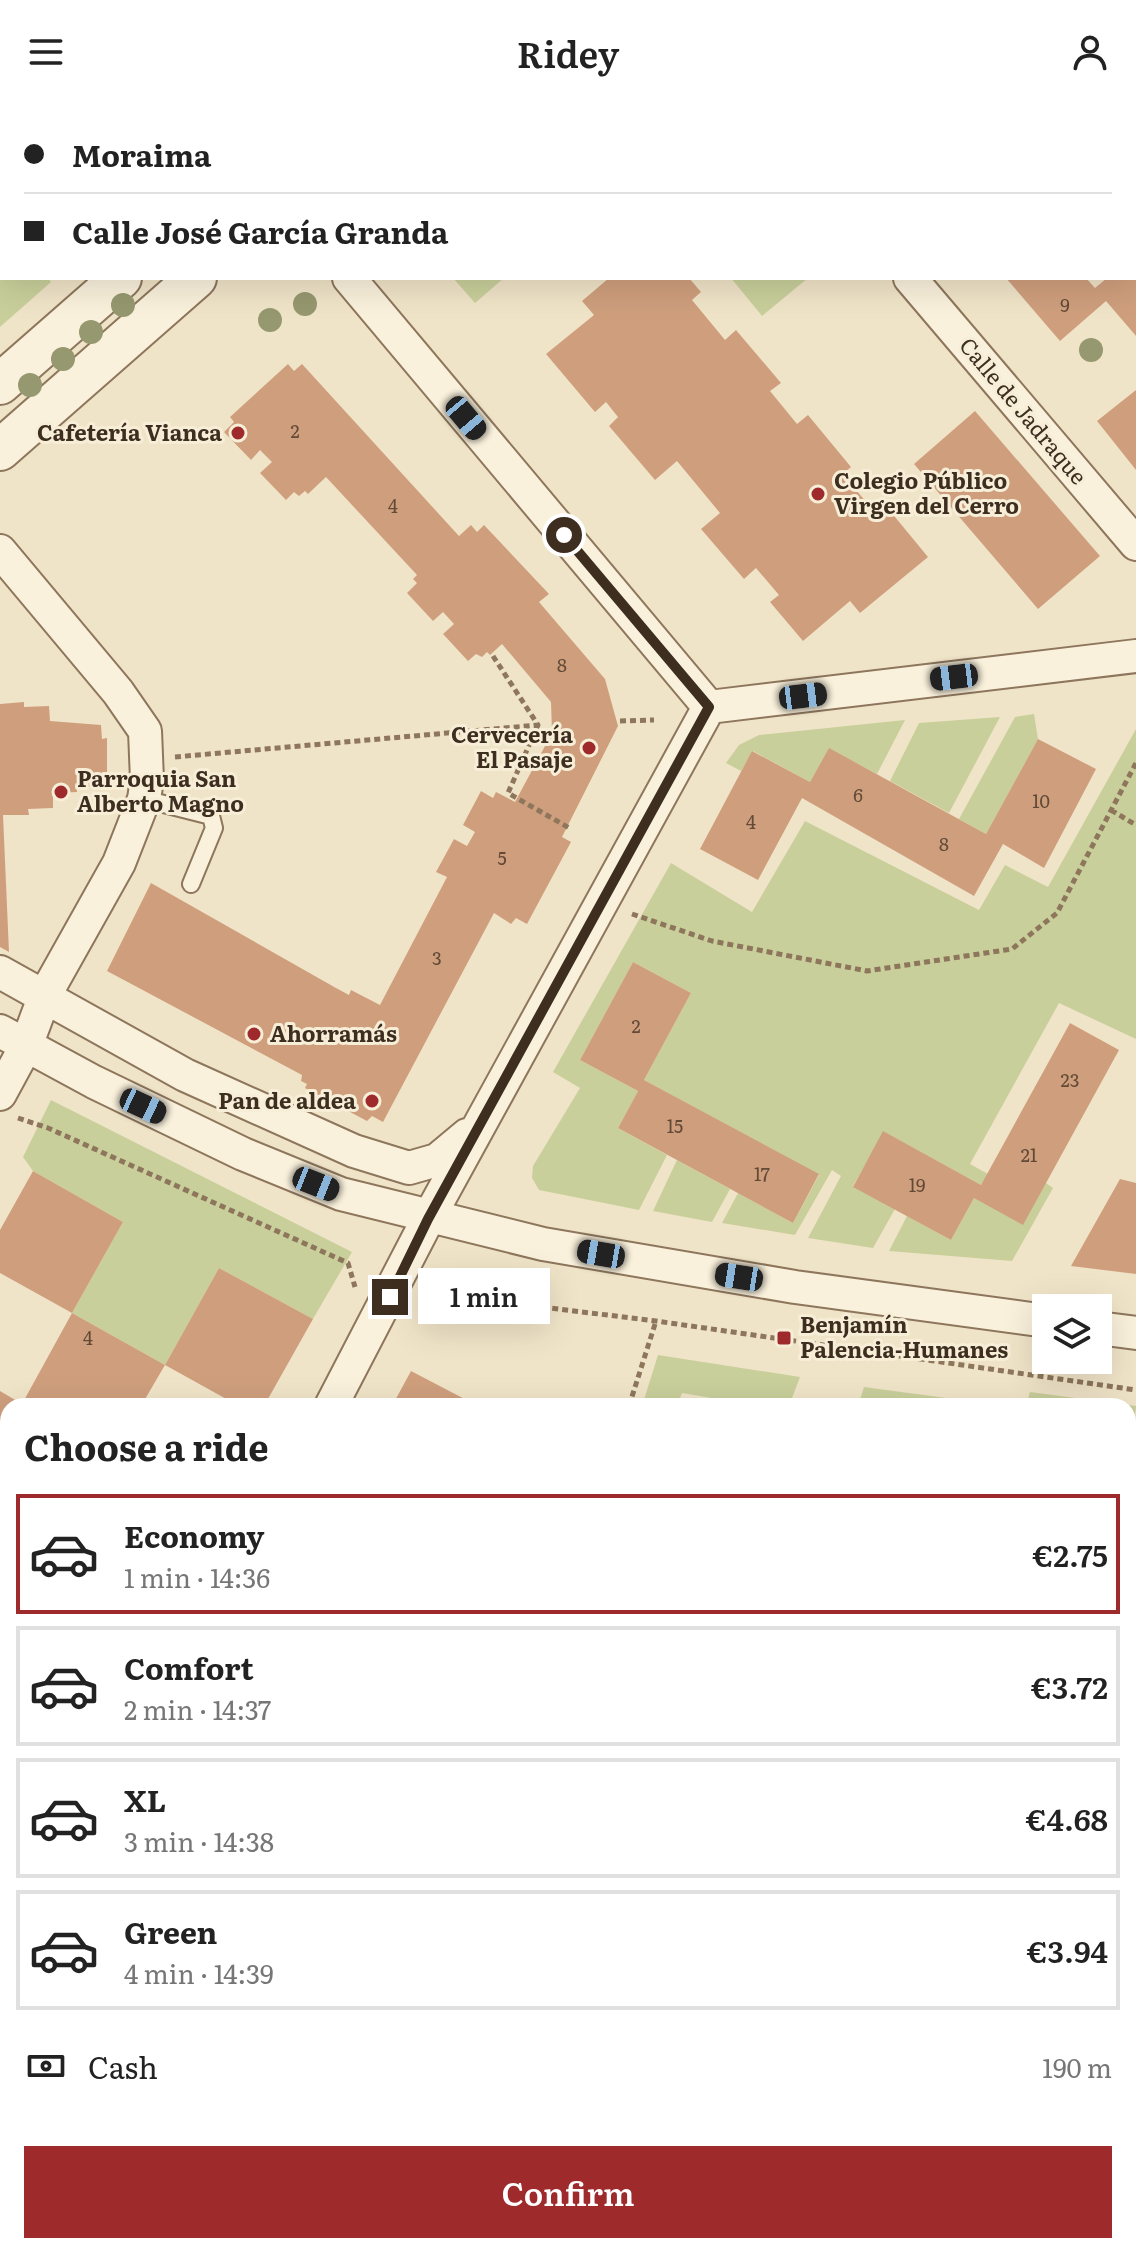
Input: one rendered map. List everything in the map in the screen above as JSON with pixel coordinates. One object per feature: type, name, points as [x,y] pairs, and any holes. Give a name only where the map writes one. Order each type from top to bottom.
[{"type":"street","points":[[0,384],[119,280]]},
{"type":"street","points":[[0,450],[194,280]]},
{"type":"street","points":[[351,280],[709,707]]},
{"type":"street","name":"Calle de Jadraque","points":[[912,280],[1136,544]]},
{"type":"street","points":[[0,551],[118,692],[145,731],[144,799],[119,863],[45,995],[13,1039],[6,1105]]},
{"type":"street","points":[[709,707],[1136,656]]},
{"type":"street","points":[[335,1398],[428,1219],[709,707]]},
{"type":"street","points":[[0,972],[185,1075],[354,1151],[409,1168],[425,1187],[428,1219]]},
{"type":"street","points":[[13,1039],[243,1154],[341,1194],[428,1219],[543,1244],[780,1284],[1032,1319]]},
{"type":"street","points":[[409,1168],[437,1160],[479,1126]]},
{"type":"street","points":[[1112,1330],[1136,1333]]},
{"type":"lane","points":[[144,799],[211,816],[214,828],[191,884]]},
{"type":"path","points":[[493,656],[538,725]]},
{"type":"path","points":[[620,721],[654,720]]},
{"type":"path","points":[[174,757],[538,725]]},
{"type":"path","points":[[538,725],[508,793],[571,829]]},
{"type":"path","points":[[601,903],[712,941],[867,971],[1012,949],[1057,913],[1136,763]]},
{"type":"path","points":[[1111,810],[1136,825]]},
{"type":"path","points":[[6,1105],[48,1128],[348,1263],[355,1287],[390,1297],[452,1296],[656,1321],[1136,1390]]},
{"type":"path","points":[[632,1398],[656,1321]]},
{"type":"green space","points":[[0,280],[50,280],[51,282],[0,327]]},
{"type":"green space","points":[[455,280],[502,280],[475,303]]},
{"type":"green space","points":[[733,280],[806,280],[762,316]]},
{"type":"green space","points":[[1034,714],[1038,739],[986,834],[959,819],[1015,717]]},
{"type":"green space","points":[[1000,717],[949,813],[890,781],[919,723]]},
{"type":"green space","points":[[905,720],[877,774],[829,749],[810,782],[753,751],[741,771],[726,763],[739,745],[759,735]]},
{"type":"green space","points":[[1136,729],[1136,1039],[1059,1003],[970,1164],[988,1174],[981,1185],[884,1132],[853,1186],[895,1209],[873,1248],[808,1238],[841,1176],[832,1170],[795,1235],[722,1223],[738,1193],[793,1223],[819,1175],[644,1080],[691,993],[633,962],[580,1060],[638,1091],[618,1128],[667,1155],[639,1210],[539,1190],[532,1178],[533,1166],[580,1088],[553,1072],[671,863],[752,912],[805,821],[979,910],[1005,865],[1048,887]]},
{"type":"green space","points":[[51,1100],[352,1252],[313,1319],[219,1268],[165,1365],[72,1313],[123,1222],[33,1171],[23,1157]]},
{"type":"green space","points":[[677,1160],[730,1189],[712,1222],[653,1211]]},
{"type":"green space","points":[[1046,1183],[1053,1188],[1012,1261],[889,1251],[907,1216],[951,1240],[974,1198]]},
{"type":"green space","points":[[658,1355],[800,1377],[792,1398],[711,1398],[682,1393],[680,1398],[645,1398]]},
{"type":"green space","points":[[864,1387],[946,1398],[861,1398]]},
{"type":"green space","points":[[1030,1392],[1075,1398],[1028,1398]]},
{"type":"building","points":[[607,280],[691,280],[701,292],[692,300],[725,340],[736,330],[781,383],[770,391],[797,424],[808,415],[851,467],[843,474],[876,514],[886,506],[928,557],[860,613],[850,601],[803,641],[770,602],[779,595],[756,568],[744,579],[701,529],[720,513],[677,461],[655,480],[609,426],[618,417],[606,402],[595,412],[546,354],[594,315],[582,301]]},
{"type":"building","points":[[1008,280],[1088,280],[1095,288],[1105,280],[1136,280],[1136,336],[1106,301],[1060,341]]},
{"type":"building","points":[[288,364],[294,371],[302,364],[459,536],[471,525],[477,532],[484,525],[549,594],[539,602],[605,679],[618,726],[562,837],[571,842],[527,924],[516,918],[511,924],[494,913],[383,1122],[372,1116],[367,1121],[305,1088],[307,1084],[301,1081],[302,1075],[107,971],[151,883],[349,995],[351,990],[380,1005],[447,877],[436,872],[454,839],[467,846],[475,832],[463,825],[481,791],[493,798],[496,792],[515,802],[552,733],[551,702],[502,644],[490,655],[487,652],[482,657],[476,654],[468,661],[443,634],[454,624],[443,612],[433,621],[407,593],[417,583],[413,579],[417,575],[326,477],[308,494],[305,491],[299,496],[294,492],[286,500],[260,473],[272,462],[260,450],[251,460],[224,432],[234,422],[230,417]]},
{"type":"building","points":[[1136,390],[1136,470],[1097,421]]},
{"type":"building","points":[[975,411],[1100,556],[1038,609],[914,464]]},
{"type":"building","points":[[24,702],[24,707],[49,706],[50,721],[101,725],[102,739],[107,738],[107,772],[102,772],[102,786],[77,787],[77,792],[53,793],[53,808],[28,809],[29,815],[3,815],[9,952],[0,947],[0,704]]},
{"type":"building","points":[[1038,739],[1096,769],[1044,868],[1003,844],[974,896],[802,798],[758,880],[700,849],[752,751],[810,782],[829,748],[986,834]]},
{"type":"building","points":[[633,962],[691,993],[644,1080],[819,1174],[793,1223],[618,1128],[638,1091],[580,1060]]},
{"type":"building","points":[[1070,1023],[1119,1050],[1023,1225],[974,1198],[951,1240],[853,1187],[883,1131],[981,1185]]},
{"type":"building","points":[[33,1171],[123,1222],[72,1313],[0,1273],[0,1230]]},
{"type":"building","points":[[1120,1179],[1136,1183],[1136,1274],[1071,1266]]},
{"type":"building","points":[[219,1268],[313,1319],[269,1398],[225,1398],[165,1365]]},
{"type":"building","points":[[72,1313],[165,1365],[146,1398],[25,1398]]},
{"type":"building","points":[[411,1371],[463,1398],[396,1398]]},
{"type":"building","points":[[0,1391],[12,1398],[0,1398]]},
{"type":"place","name":"Cafetería Vianca","points":[[238,433]]},
{"type":"place","name":"Colegio Público Virgen del Cerro","points":[[818,494]]},
{"type":"place","name":"Cervecería El Pasaje","points":[[589,748]]},
{"type":"place","name":"Parroquia San Alberto Magno","points":[[61,792]]},
{"type":"place","name":"Ahorramás","points":[[254,1034]]},
{"type":"place","name":"Pan de aldea","points":[[372,1101]]},
{"type":"place","name":"Benjamín Palencia-Humanes","points":[[784,1338]]},
{"type":"route","points":[[390,1297],[428,1219],[709,707],[564,535]]}]
